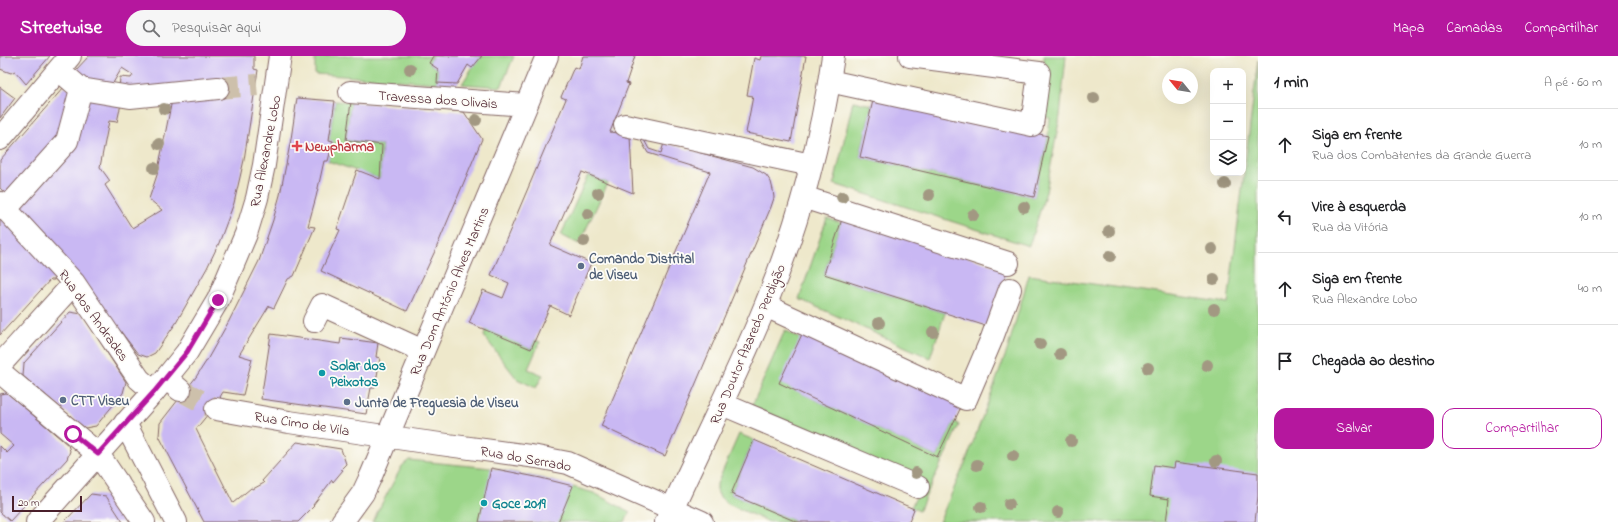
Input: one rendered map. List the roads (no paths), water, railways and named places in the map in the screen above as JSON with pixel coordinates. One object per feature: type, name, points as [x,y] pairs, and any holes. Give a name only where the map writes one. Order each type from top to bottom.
[{"type":"street","name":"Rua Alexandre Lobo","points":[[37,522],[125,423],[167,387],[218,300],[246,234],[257,198],[264,165],[280,56]]},
{"type":"street","name":"Rua Dom António Alves Martins","points":[[342,522],[363,493],[547,56]]},
{"type":"street","name":"Rua Doutor Azaredo Perdigão","points":[[669,515],[722,404],[766,306],[803,197],[830,81],[833,56]]},
{"type":"street","points":[[830,81],[1032,125],[1039,73],[910,56]]},
{"type":"street","points":[[0,139],[64,63],[81,89],[130,97],[218,88]]},
{"type":"street","points":[[3,206],[67,141],[81,89]]},
{"type":"street","name":"Travessa dos Olivais","points":[[350,92],[526,105]]},
{"type":"street","points":[[626,124],[811,165]]},
{"type":"street","points":[[803,197],[1008,263]]},
{"type":"street","name":"Rua dos Andrades","points":[[3,206],[74,283],[139,379],[167,387]]},
{"type":"street","points":[[0,364],[74,283]]},
{"type":"street","points":[[766,306],[966,399],[992,338],[1010,289]]},
{"type":"street","points":[[314,321],[322,304],[424,351]]},
{"type":"street","points":[[0,372],[98,454],[144,522]]},
{"type":"street","points":[[722,404],[918,487]]},
{"type":"street","name":"Rua Cimo de Vila","points":[[216,409],[387,436]]},
{"type":"street","points":[[125,423],[176,522]]},
{"type":"street","name":"Rua do Serrado","points":[[387,436],[537,457],[568,463],[669,515],[702,522]]},
{"type":"tunnel","points":[[218,88],[257,85]]},
{"type":"tunnel","points":[[180,390],[216,409]]},
{"type":"place","name":"Newpharma","points":[[297,146]]},
{"type":"place","name":"Comando Distrital de Viseu","points":[[581,266]]},
{"type":"place","name":"Solar dos Peixotos","points":[[322,373]]},
{"type":"place","name":"CTT Viseu","points":[[63,400]]},
{"type":"place","name":"Junta de Freguesia de Viseu","points":[[347,402]]},
{"type":"place","name":"Goce 2019","points":[[484,503]]}]
